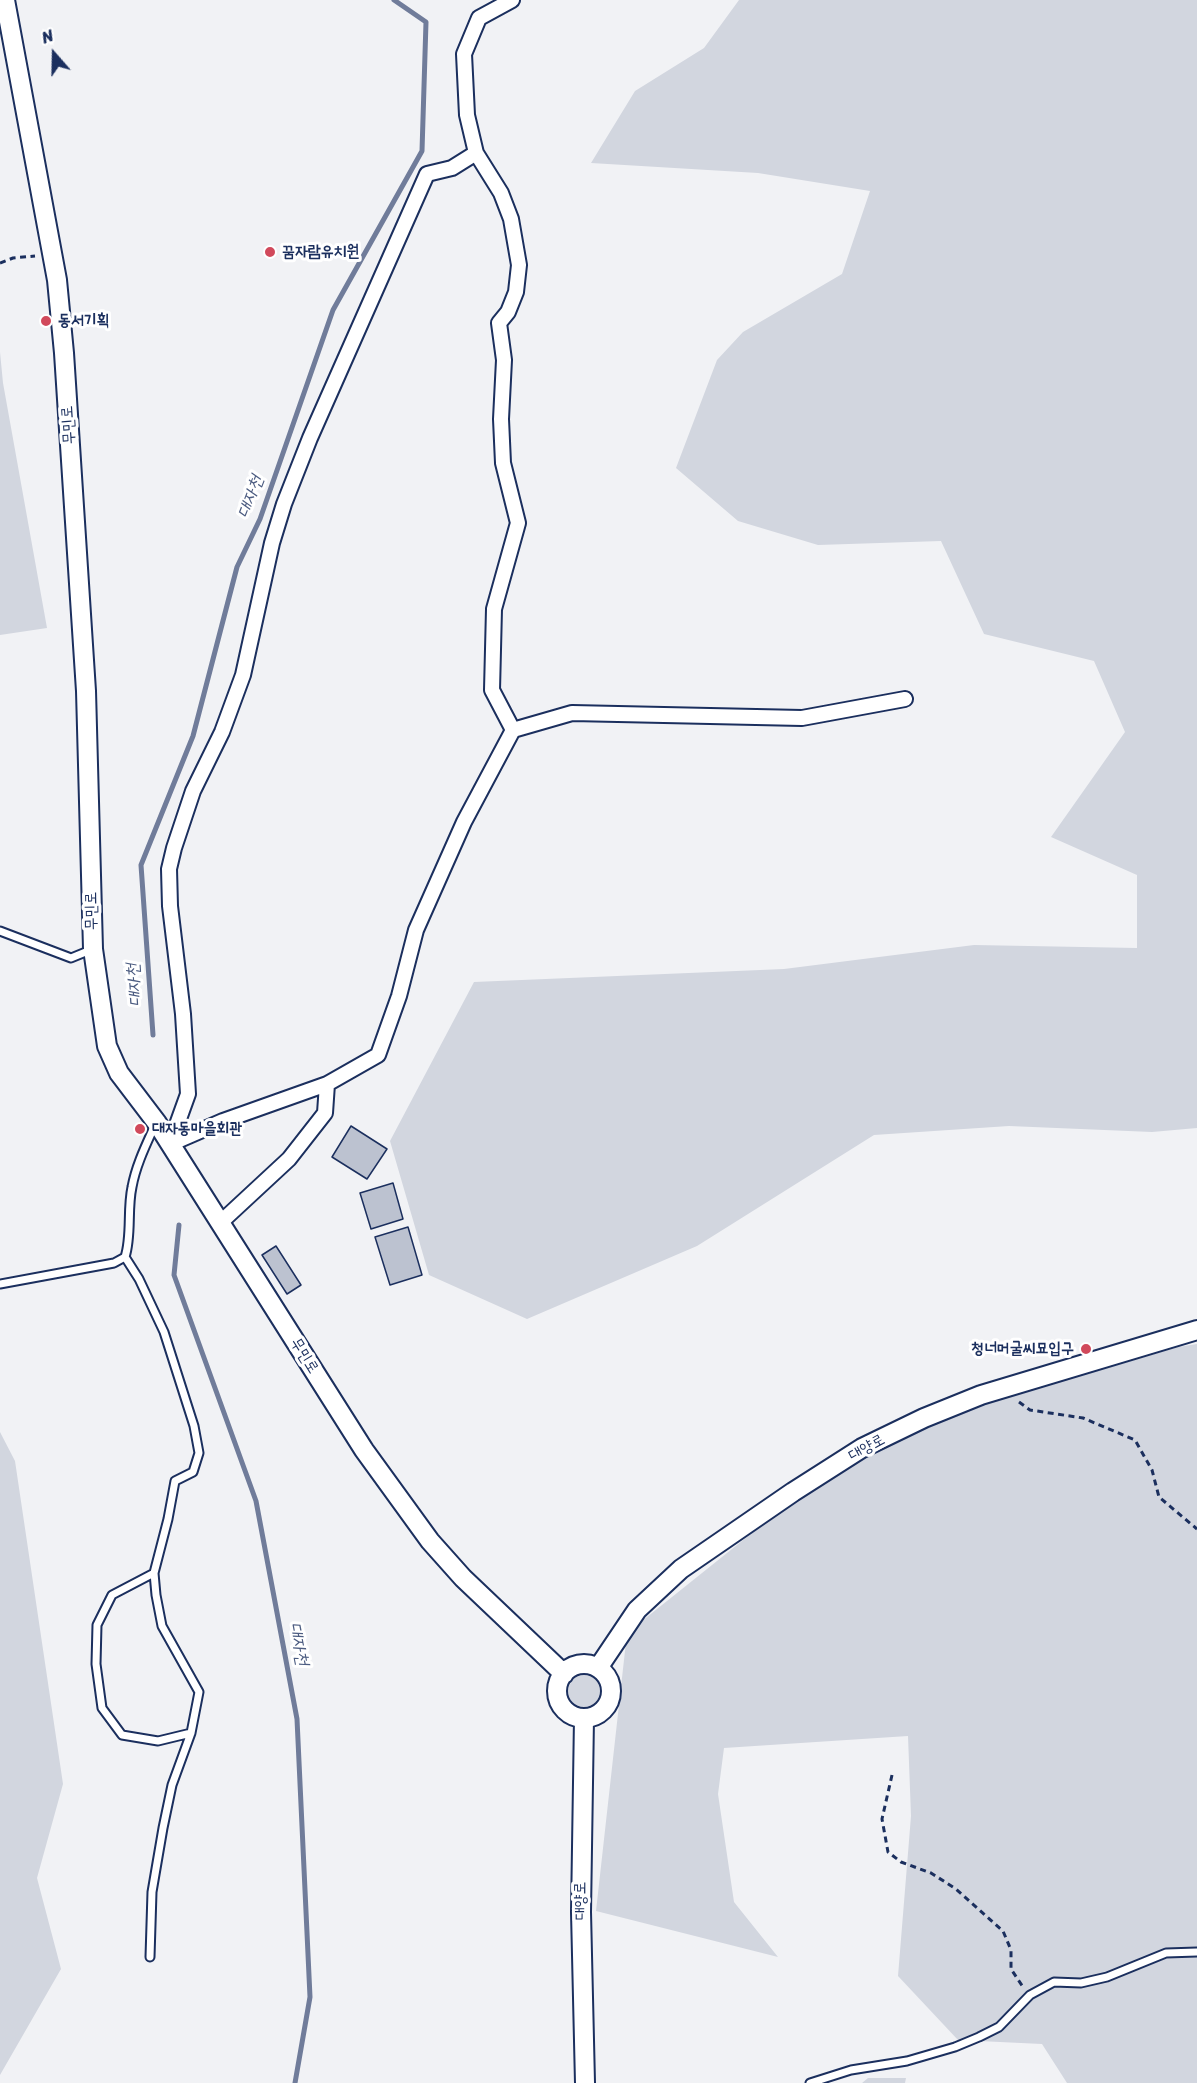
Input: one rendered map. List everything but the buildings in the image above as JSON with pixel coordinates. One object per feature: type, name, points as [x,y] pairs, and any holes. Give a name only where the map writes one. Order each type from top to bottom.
[{"type":"street","name":"무민로","points":[[5,0],[57,280],[64,353],[86,691],[93,950],[107,1046],[119,1073],[157,1123],[364,1450],[430,1541],[462,1578],[564,1674]]},
{"type":"street","points":[[512,0],[479,18],[464,54],[467,115],[476,153],[501,193],[511,219],[519,265],[516,292],[508,312],[499,323],[504,360],[501,419],[503,463],[518,523],[494,609],[492,690],[513,730]]},
{"type":"street","points":[[170,1144],[188,1094],[183,1014],[170,906],[169,869],[174,848],[193,791],[222,732],[243,675],[272,543],[284,504],[310,438],[427,174],[452,168],[476,153]]},
{"type":"street","points":[[170,1144],[223,1121],[327,1084],[378,1055],[399,996],[416,930],[464,822],[513,730],[572,713],[802,718],[905,699]]},
{"type":"street","points":[[220,1223],[289,1158],[325,1113],[327,1084]]},
{"type":"street","name":"대양로","points":[[598,1668],[637,1610],[690,1562],[862,1448],[924,1418],[1001,1389],[1197,1330]]},
{"type":"street","points":[[582,1664],[598,1668],[609,1681],[610,1698],[602,1712],[593,1717],[584,1718],[575,1717],[566,1712],[557,1696],[557,1686],[564,1674],[574,1666],[582,1664]]},
{"type":"street","name":"대양로","points":[[584,1718],[581,1912],[585,2083]]},
{"type":"lane","points":[[0,931],[71,958],[93,950]]},
{"type":"lane","points":[[0,1284],[114,1263],[125,1257],[128,1247],[128,1218],[132,1186],[143,1151],[157,1123]]},
{"type":"lane","points":[[125,1257],[139,1279],[164,1332],[194,1426],[199,1453],[193,1472],[175,1481],[154,1573],[162,1626],[199,1692],[191,1733],[172,1785],[163,1828],[152,1892],[150,1957]]},
{"type":"lane","points":[[154,1573],[112,1595],[97,1625],[96,1664],[102,1708],[122,1735],[158,1741],[191,1733]]},
{"type":"lane","points":[[810,2083],[852,2070],[906,2061],[955,2047],[999,2027],[1030,1995],[1054,1982],[1081,1983],[1098,1979],[1166,1953],[1197,1952]]},
{"type":"path","points":[[0,263],[13,258],[52,253]]},
{"type":"path","points":[[1001,1389],[1030,1410],[1083,1418],[1135,1440],[1152,1470],[1159,1497],[1197,1528]]},
{"type":"path","points":[[892,1775],[882,1819],[888,1852],[901,1862],[931,1873],[957,1889],[1003,1931],[1011,1950],[1011,1969],[1030,1995]]},
{"type":"shaded area","points":[[739,0],[1197,0],[1197,1128],[1152,1132],[1009,1126],[874,1135],[697,1246],[527,1319],[429,1275],[390,1141],[474,982],[784,969],[974,945],[1137,948],[1137,875],[1051,837],[1125,732],[1094,661],[984,634],[941,541],[818,545],[738,521],[676,468],[717,360],[743,332],[842,274],[870,191],[758,173],[591,163],[635,91],[704,48]]},
{"type":"shaded area","points":[[0,352],[3,383],[47,628],[0,635]]},
{"type":"shaded area","points":[[1197,1344],[1197,2083],[1067,2083],[1042,2044],[958,2040],[898,1976],[911,1816],[908,1736],[724,1748],[718,1794],[734,1902],[778,1957],[596,1911],[627,1633],[752,1533],[860,1441],[1178,1347]]},
{"type":"shaded area","points":[[0,1432],[15,1461],[63,1784],[37,1878],[61,1969],[0,2075]]},
{"type":"shaded area","points":[[584,1675],[595,1680],[600,1691],[595,1702],[584,1707],[573,1702],[568,1691],[573,1680]]},
{"type":"shaded area","points":[[868,2078],[906,2078],[905,2083],[862,2083]]},
{"type":"waterway","name":"대자천","points":[[153,1035],[141,865],[193,736],[237,567],[260,519],[333,310],[422,151],[426,22],[394,0]]},
{"type":"waterway","name":"대자천","points":[[179,1225],[174,1275],[256,1501],[297,1719],[310,1997],[295,2083]]},
{"type":"place","name":"꿈자람유치원","points":[[270,252]]},
{"type":"place","name":"동서기획","points":[[46,321]]},
{"type":"place","name":"대자동마을회관","points":[[140,1129]]},
{"type":"place","name":"청너머굴씨묘입구","points":[[1086,1349]]}]
